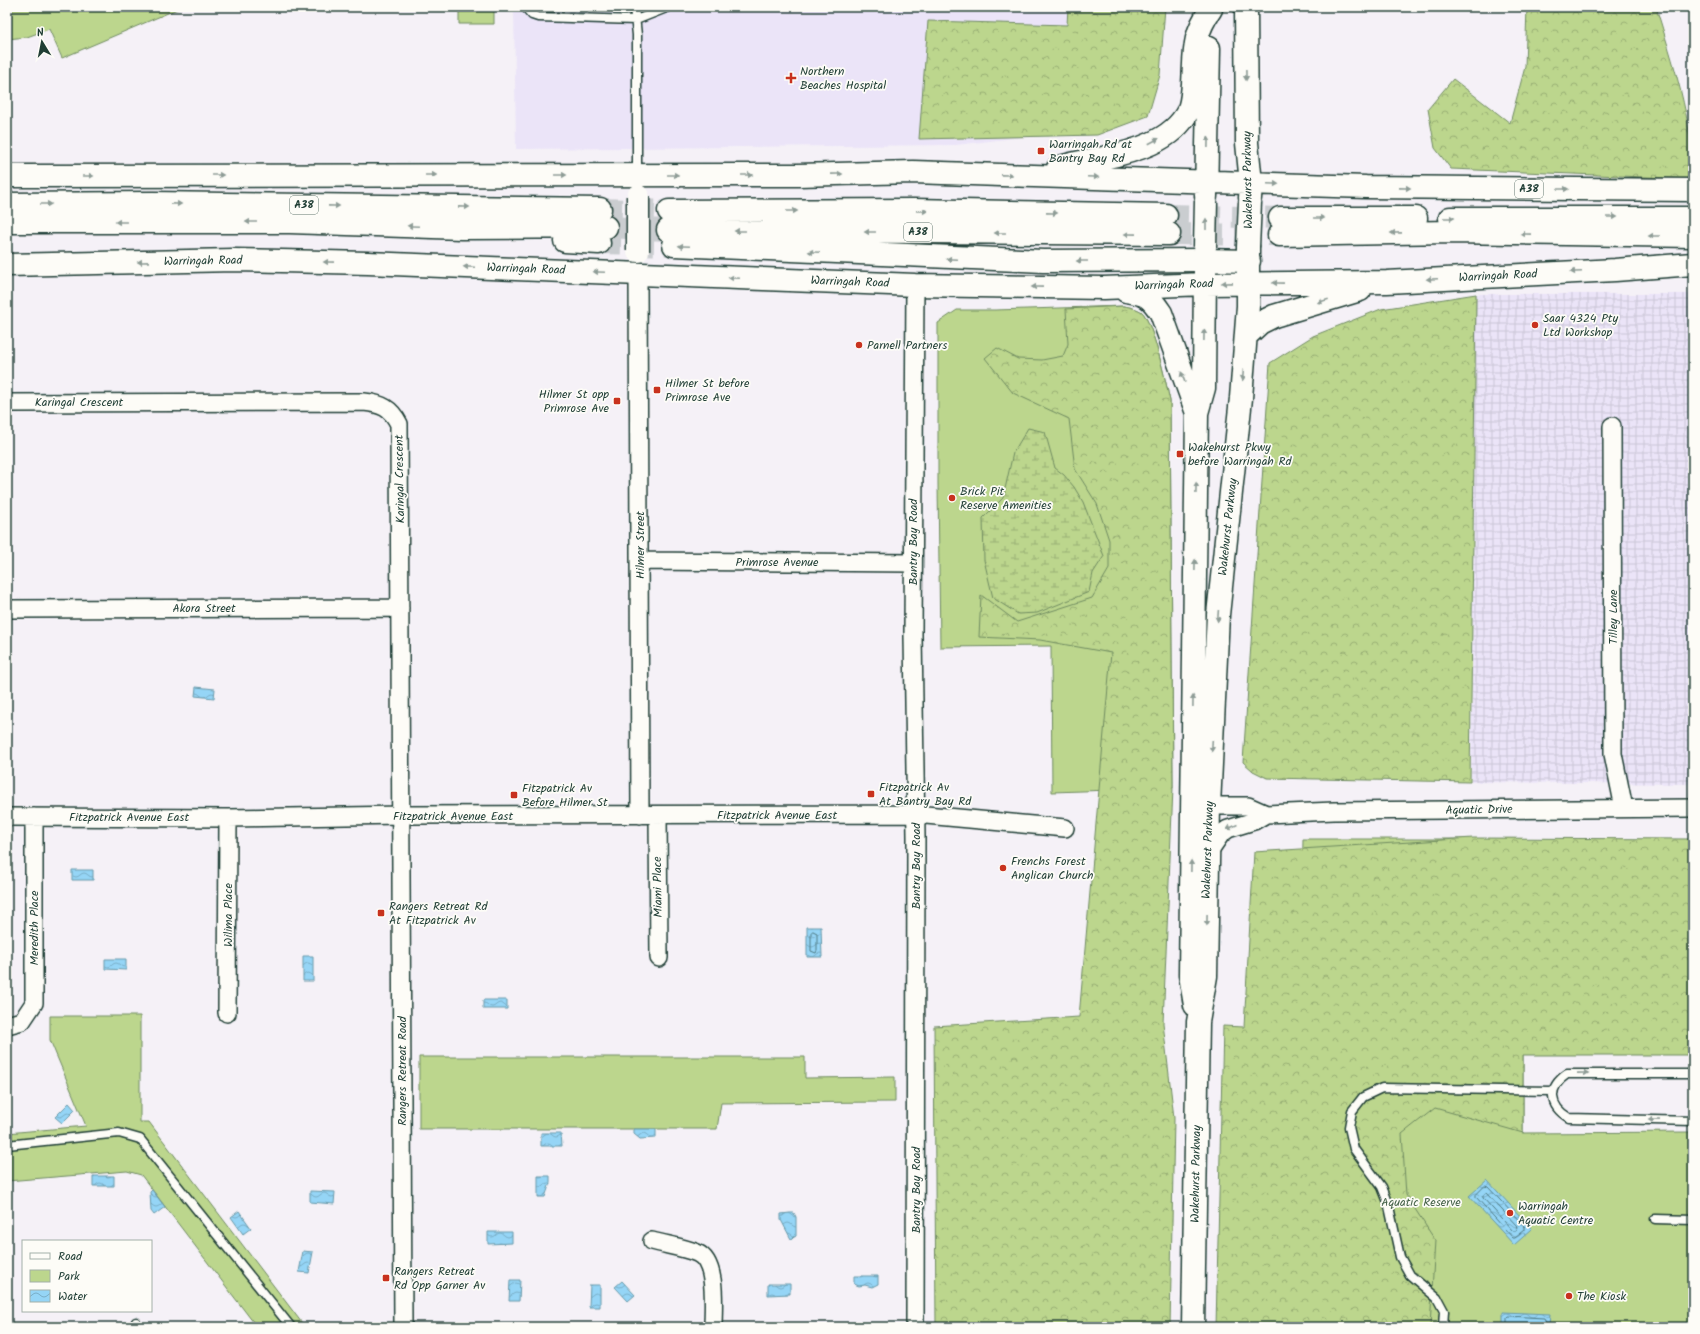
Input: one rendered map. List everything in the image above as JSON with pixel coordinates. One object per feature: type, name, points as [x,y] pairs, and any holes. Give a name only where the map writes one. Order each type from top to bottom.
[{"type":"main road","name":"Wakehurst Parkway","points":[[1198,1022],[1190,975],[1201,806],[1218,615],[1241,398],[1246,336],[1250,192],[1247,143],[1246,7]]},
{"type":"main road","name":"Wakehurst Parkway","points":[[1193,1327],[1198,1022],[1206,976],[1208,852],[1201,806],[1197,413],[1204,388],[1206,191],[1211,8]]},
{"type":"main road","points":[[1040,176],[1060,167],[1132,151],[1152,143],[1176,128],[1188,111],[1192,98],[1196,39],[1202,22],[1211,8]]},
{"type":"main road","name":"A38","points":[[7,176],[798,175],[913,172],[1040,176],[1206,191],[1250,192],[1435,188],[1693,190]]},
{"type":"main road","points":[[637,175],[638,274]]},
{"type":"main road","name":"A38","points":[[7,204],[153,203],[602,227],[461,228],[290,222],[7,222]]},
{"type":"main road","points":[[1693,218],[1280,227],[1450,232],[1693,236]]},
{"type":"main road","name":"Warringah Road","points":[[1167,225],[670,229],[1035,261],[1205,254],[1249,254]]},
{"type":"main road","name":"Warringah Road","points":[[7,265],[242,260],[368,263],[915,285],[1104,288],[1248,283],[1387,282],[1615,270],[1693,264]]},
{"type":"main road","points":[[1246,336],[1260,324],[1274,316],[1387,282]]},
{"type":"main road","points":[[1104,288],[1141,294],[1154,301],[1167,328],[1197,413]]},
{"type":"street","name":"Hilmer Street","points":[[638,274],[640,815]]},
{"type":"street","name":"Bantry Bay Road","points":[[915,285],[913,563],[915,814],[915,1327]]},
{"type":"street","name":"Karingal Crescent","points":[[7,403],[364,402],[384,406],[395,416],[399,424],[400,436],[401,816]]},
{"type":"street","name":"Tilley Lane","points":[[1612,426],[1614,754],[1624,808]]},
{"type":"street","name":"Primrose Avenue","points":[[640,561],[913,563]]},
{"type":"street","name":"Akora Street","points":[[7,609],[400,608]]},
{"type":"street","name":"Aquatic Drive","points":[[1201,806],[1248,806],[1266,814],[1693,808]]},
{"type":"street","name":"Fitzpatrick Avenue East","points":[[7,816],[228,818],[915,814],[1066,828]]},
{"type":"street","name":"Aquatic Drive","points":[[1208,852],[1221,834],[1228,829],[1266,814]]},
{"type":"street","name":"Miami Place","points":[[658,815],[659,958]]},
{"type":"street","name":"Rangers Retreat Road","points":[[401,816],[403,1327]]},
{"type":"street","name":"Meredith Place","points":[[7,1025],[22,1021],[34,1003],[34,817]]},
{"type":"street","name":"Wilima Place","points":[[227,1013],[228,818]]},
{"type":"street","points":[[652,1241],[698,1253],[708,1264],[712,1277],[713,1327]]},
{"type":"lane","points":[[525,7],[532,15],[538,17],[636,20],[669,7]]},
{"type":"lane","points":[[634,7],[637,35],[637,175]]},
{"type":"lane","points":[[1693,1074],[1567,1074],[1557,1080],[1553,1091],[1553,1101],[1559,1112],[1569,1118],[1693,1120]]},
{"type":"lane","points":[[1444,1327],[1444,1312],[1437,1298],[1410,1275],[1400,1257],[1388,1202],[1382,1187],[1354,1149],[1349,1127],[1352,1111],[1363,1097],[1382,1088],[1553,1091]]},
{"type":"lane","points":[[7,1145],[119,1133],[140,1139],[291,1327]]},
{"type":"lane","points":[[1655,1219],[1693,1220]]},
{"type":"shaded area","name":"Northern Beaches Hospital","points":[[514,7],[1068,7],[1066,132],[956,145],[516,149]]},
{"type":"shaded area","points":[[1476,294],[1693,294],[1693,784],[1471,782]]},
{"type":"green space","points":[[7,7],[182,7],[62,58],[49,29],[27,37],[7,39]]},
{"type":"green space","points":[[459,7],[494,7],[494,24],[459,24]]},
{"type":"green space","points":[[1068,7],[1165,7],[1160,75],[1148,116],[1097,135],[919,139],[928,21],[1067,25]]},
{"type":"green space","points":[[1527,7],[1656,7],[1686,113],[1690,135],[1693,179],[1451,169],[1435,148],[1428,109],[1453,79],[1510,123],[1525,67]]},
{"type":"green space","points":[[1476,294],[1470,782],[1267,778],[1253,771],[1243,762],[1270,363],[1313,336],[1381,309]]},
{"type":"green space","points":[[1124,306],[1134,308],[1142,312],[1146,318],[1155,340],[1170,401],[1173,788],[1052,792],[1051,646],[940,647],[938,323],[957,310]]},
{"type":"green space","points":[[1124,306],[1134,308],[1142,312],[1146,318],[1155,340],[1170,401],[1173,788],[1163,1023],[1174,1118],[1170,1327],[936,1327],[934,1026],[1079,1017],[1111,653],[1040,640],[979,637],[981,595],[1017,622],[1092,598],[1109,569],[1109,540],[1097,504],[1075,469],[1069,419],[1013,393],[985,358],[997,348],[1018,359],[1042,360],[1063,356],[1068,344],[1066,309]]},
{"type":"green space","points":[[1028,428],[1045,432],[1055,468],[1064,475],[1074,487],[1083,502],[1104,556],[1093,573],[1089,592],[1037,613],[1018,614],[993,598],[984,560],[983,518],[1003,498],[1013,453]]},
{"type":"green space","points":[[1473,838],[1693,839],[1693,1055],[1523,1055],[1523,1133],[1435,1108],[1402,1134],[1406,1195],[1435,1240],[1430,1327],[1216,1327],[1223,1026],[1244,1027],[1254,852]]},
{"type":"green space","name":"Aquatic Reserve","points":[[1303,839],[1523,839],[1523,1133],[1693,1132],[1693,1327],[1295,1327]]},
{"type":"green space","points":[[50,1016],[140,1016],[140,1122],[149,1122],[305,1327],[257,1327],[141,1175],[127,1171],[7,1181],[7,1133],[86,1126],[50,1040]]},
{"type":"green space","points":[[419,1057],[805,1057],[805,1078],[895,1077],[895,1102],[721,1103],[717,1129],[419,1129]]},
{"type":"water","points":[[196,687],[215,689],[214,698],[195,696]]},
{"type":"water","points":[[72,870],[93,870],[93,880],[72,880]]},
{"type":"water","points":[[807,927],[821,927],[822,957],[807,957]]},
{"type":"water","points":[[303,956],[313,956],[313,981],[303,981]]},
{"type":"water","points":[[105,959],[126,959],[126,970],[105,969]]},
{"type":"water","points":[[483,1000],[507,1000],[507,1009],[483,1009]]},
{"type":"water","points":[[69,1103],[75,1110],[62,1123],[55,1117]]},
{"type":"water","points":[[634,1129],[656,1129],[656,1138],[640,1139],[634,1134]]},
{"type":"water","points":[[541,1133],[561,1133],[562,1146],[541,1146]]},
{"type":"water","points":[[93,1176],[114,1176],[114,1186],[93,1186]]},
{"type":"water","points":[[538,1176],[550,1176],[550,1183],[545,1197],[538,1197]]},
{"type":"water","points":[[1487,1180],[1532,1229],[1514,1245],[1469,1196]]},
{"type":"water","points":[[152,1190],[165,1207],[154,1215],[151,1211],[150,1192]]},
{"type":"water","points":[[310,1191],[335,1192],[334,1204],[310,1202]]},
{"type":"water","points":[[239,1211],[251,1228],[243,1234],[231,1217]]},
{"type":"water","points":[[794,1213],[796,1217],[796,1236],[791,1239],[781,1220],[781,1214]]},
{"type":"water","points":[[488,1232],[512,1232],[512,1243],[488,1244]]},
{"type":"water","points":[[303,1251],[313,1252],[309,1273],[299,1272]]},
{"type":"water","points":[[854,1276],[878,1276],[878,1284],[872,1287],[865,1285],[859,1286],[854,1284]]},
{"type":"water","points":[[510,1280],[520,1280],[519,1301],[509,1301]]},
{"type":"water","points":[[622,1281],[635,1295],[628,1301],[615,1287]]},
{"type":"water","points":[[768,1284],[790,1284],[790,1294],[768,1295]]},
{"type":"water","points":[[590,1285],[600,1285],[600,1307],[589,1307]]},
{"type":"water","points":[[1503,1312],[1550,1314],[1549,1327],[1503,1327]]},
{"type":"tunnel","points":[[600,209],[669,211]]},
{"type":"tunnel","points":[[1166,215],[1280,218]]},
{"type":"tunnel","points":[[606,227],[668,230]]},
{"type":"tunnel","points":[[1169,234],[1279,235]]},
{"type":"tunnel","points":[[599,243],[674,245]]},
{"type":"place","name":"Northern Beaches Hospital","points":[[791,78]]},
{"type":"place","name":"Warringah Rd at Bantry Bay Rd","points":[[1041,151]]},
{"type":"place","name":"Saar 4324 Pty Ltd Workshop","points":[[1535,325]]},
{"type":"place","name":"Parnell Partners","points":[[859,345]]},
{"type":"place","name":"Hilmer St before Primrose Ave","points":[[657,390]]},
{"type":"place","name":"Hilmer St opp Primrose Ave","points":[[617,401]]},
{"type":"place","name":"Wakehurst Pkwy before Warringah Rd","points":[[1180,454]]},
{"type":"place","name":"Brick Pit Reserve Amenities","points":[[952,498]]},
{"type":"place","name":"Fitzpatrick Av At Bantry Bay Rd","points":[[871,794]]},
{"type":"place","name":"Fitzpatrick Av Before Hilmer St","points":[[514,795]]},
{"type":"place","name":"Frenchs Forest Anglican Church","points":[[1003,868]]},
{"type":"place","name":"Rangers Retreat Rd At Fitzpatrick Av","points":[[381,913]]},
{"type":"place","name":"Warringah Aquatic Centre","points":[[1510,1213]]},
{"type":"place","name":"Rangers Retreat Rd Opp Garner Av","points":[[386,1278]]},
{"type":"place","name":"The Kiosk","points":[[1569,1296]]}]
